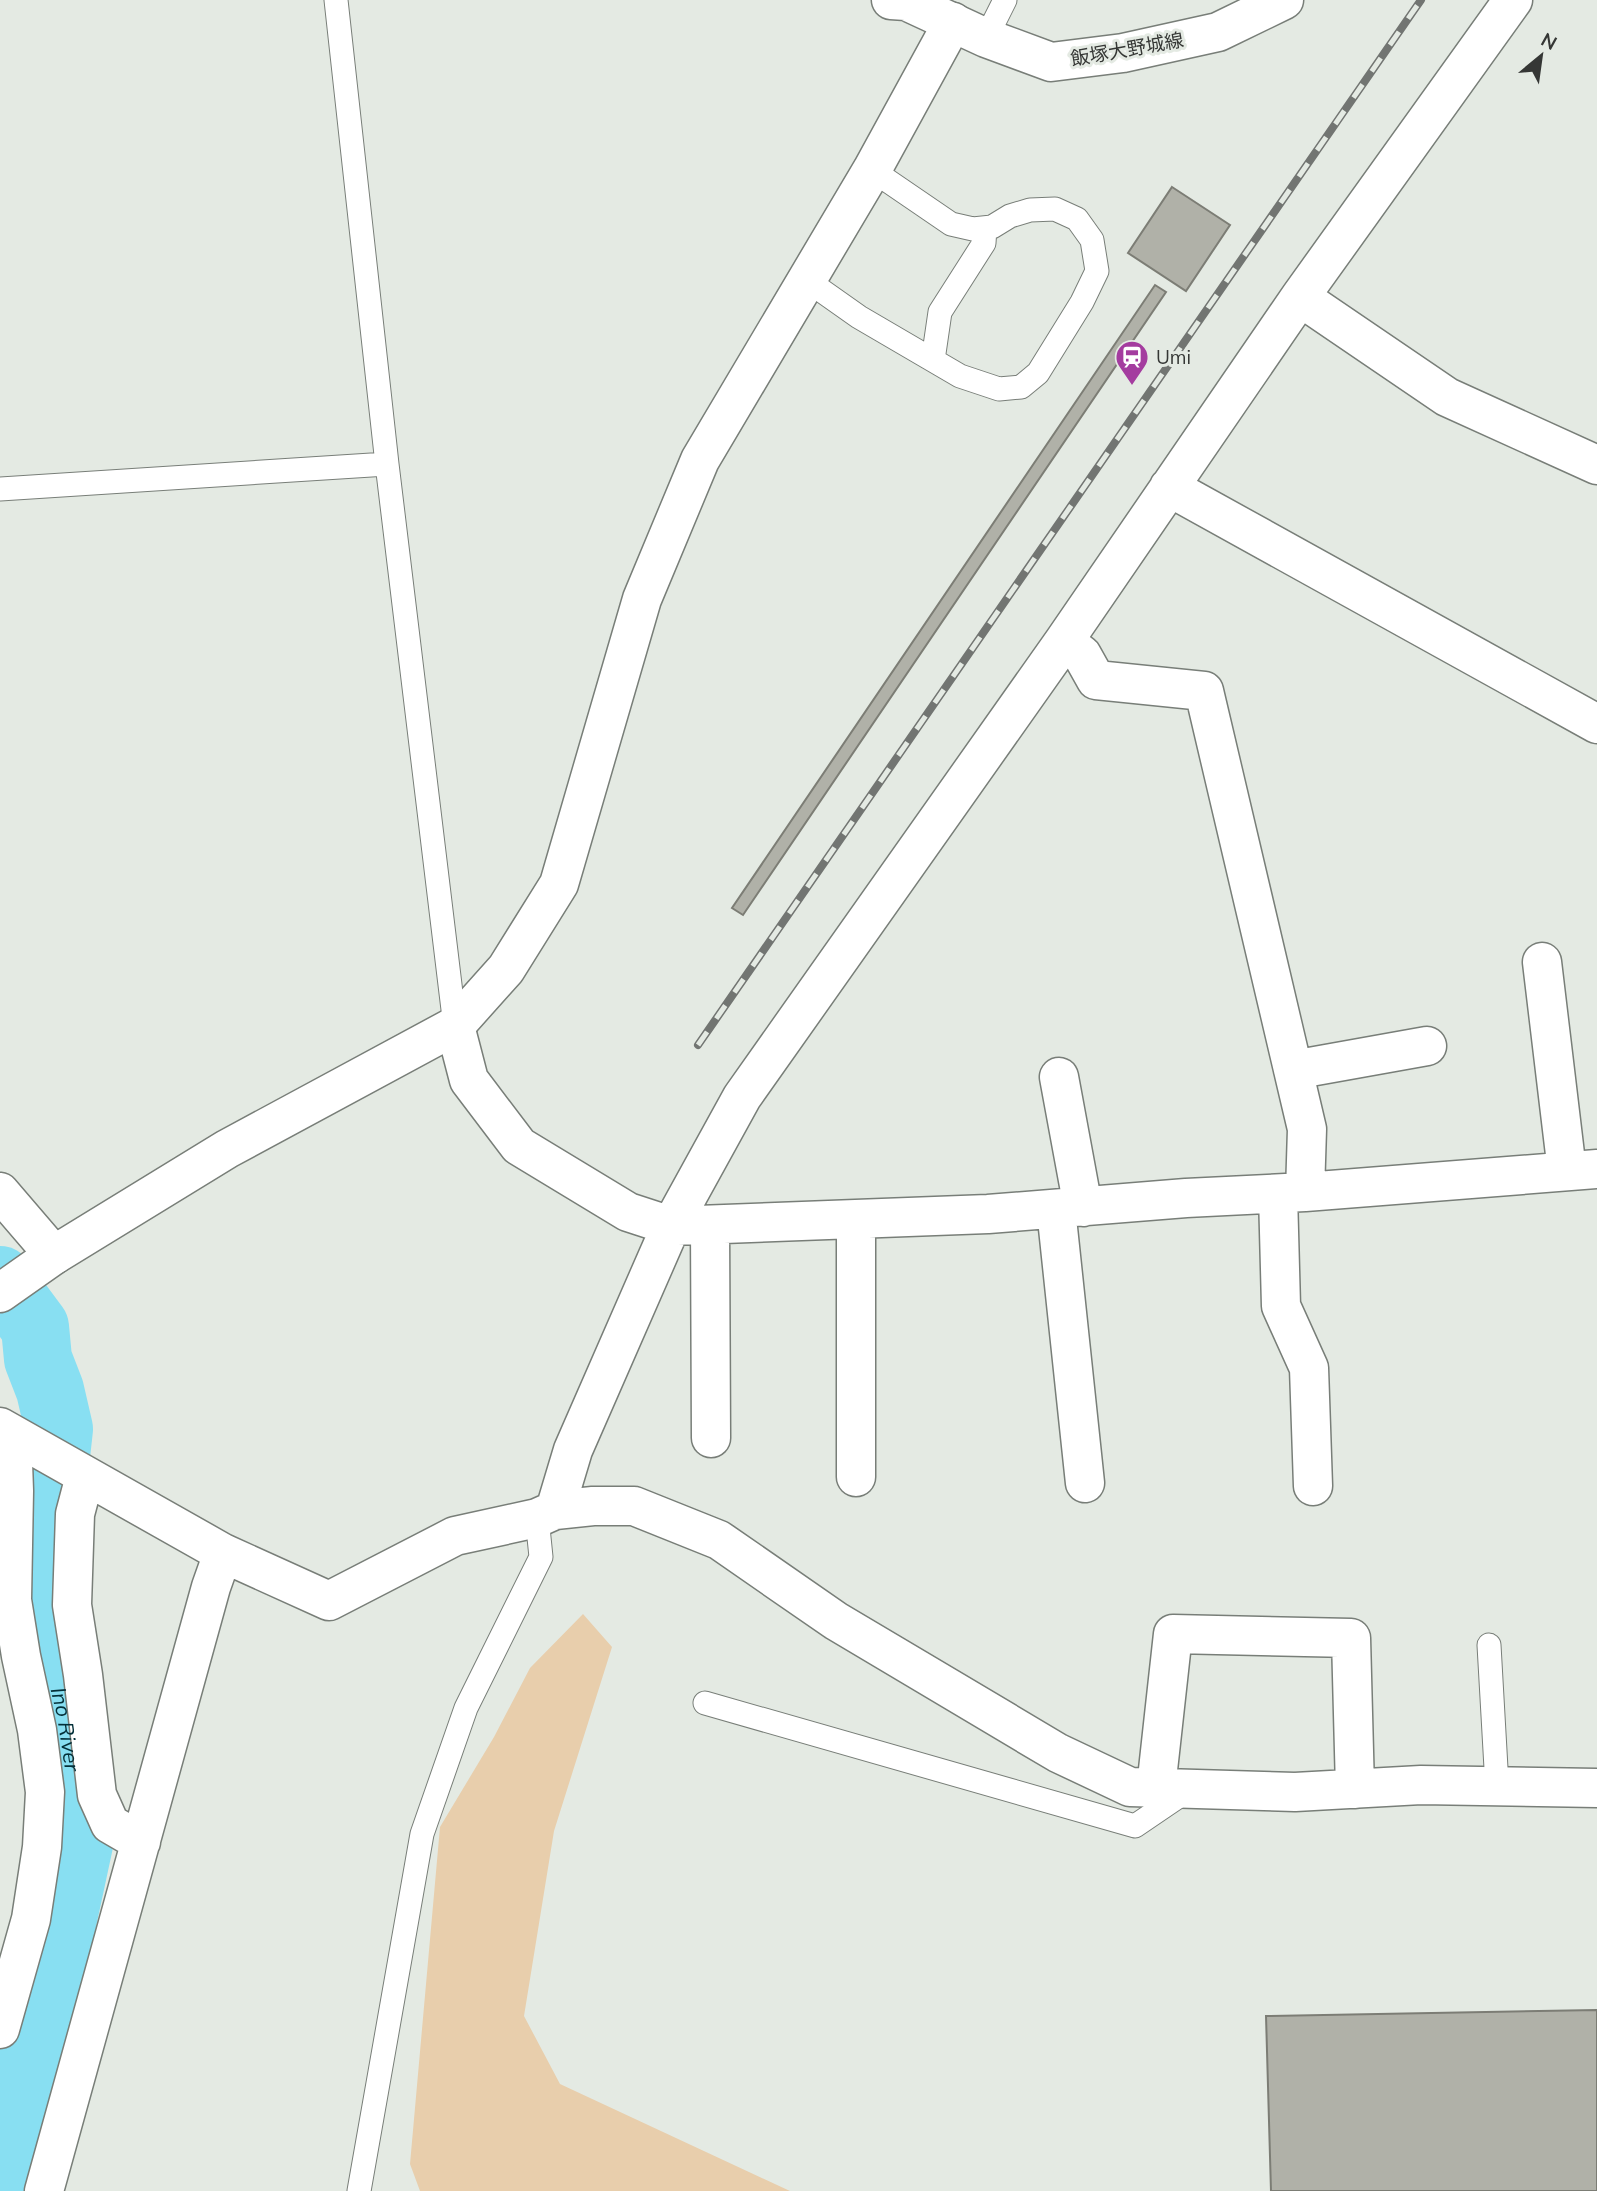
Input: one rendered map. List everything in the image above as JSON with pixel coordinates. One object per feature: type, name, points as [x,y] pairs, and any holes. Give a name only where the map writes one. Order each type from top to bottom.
[{"type":"street","name":"飯塚大野城線","points":[[891,0],[906,1],[963,20],[1051,61],[1111,54],[1218,32],[1284,0]]},
{"type":"street","points":[[546,1514],[671,1226],[742,1097],[1064,641],[1300,298],[1513,0]]},
{"type":"street","points":[[0,1293],[54,1255],[227,1149],[454,1026],[506,969],[559,884],[642,599],[701,460],[963,20]]},
{"type":"street","points":[[1300,298],[1447,397],[1597,465]]},
{"type":"street","points":[[1169,487],[1597,724]]},
{"type":"street","points":[[1064,641],[1082,654],[1096,680],[1204,691],[1307,1129],[1291,1193],[1281,1306],[1309,1368],[1313,1486]]},
{"type":"street","points":[[454,1026],[469,1080],[519,1146],[628,1212],[671,1226],[988,1214],[1582,1170],[1542,962]]},
{"type":"street","points":[[1293,1069],[1427,1046]]},
{"type":"street","points":[[1059,1077],[1070,1208],[1085,1483]]},
{"type":"street","points":[[0,1192],[54,1255]]},
{"type":"street","points":[[856,1219],[856,1477]]},
{"type":"street","points":[[710,1225],[711,1438]]},
{"type":"street","points":[[6,1430],[223,1553],[329,1601],[455,1536],[546,1514],[593,1506],[634,1506],[719,1539],[836,1621],[1058,1753],[1130,1787],[1295,1792],[1421,1785],[1597,1788]]},
{"type":"street","points":[[0,2029],[31,1919],[42,1847],[45,1792],[37,1730],[12,1600],[14,1491],[6,1430]]},
{"type":"street","points":[[85,1476],[75,1514],[72,1605],[97,1795],[110,1824],[141,1842]]},
{"type":"street","points":[[44,2191],[223,1553]]},
{"type":"street","points":[[1173,1788],[1174,1634],[1351,1638],[1354,1789]]},
{"type":"lane","points":[[336,0],[387,464],[454,1026]]},
{"type":"lane","points":[[963,20],[1005,0]]},
{"type":"lane","points":[[807,281],[859,317],[960,376],[999,389],[1021,387],[1038,373],[1082,302],[1097,271],[1092,240],[1077,219],[1055,209],[1030,210],[1010,216],[992,227],[973,229],[951,223],[872,170]]},
{"type":"lane","points":[[933,360],[940,312],[984,243],[985,228]]},
{"type":"lane","points":[[0,489],[387,464]]},
{"type":"lane","points":[[359,2191],[422,1834],[466,1708],[541,1557],[546,1514]]},
{"type":"lane","points":[[1489,1645],[1497,1786]]},
{"type":"lane","points":[[705,1703],[1135,1826],[1173,1788]]},
{"type":"shaded area","points":[[583,1614],[612,1647],[554,1831],[524,2016],[560,2084],[790,2191],[420,2191],[410,2164],[440,1827],[494,1737],[530,1668]]},
{"type":"building","name":"Umi","points":[[1172,187],[1230,225],[1186,291],[1128,253]]},
{"type":"building","points":[[1155,285],[1166,292],[743,915],[732,908]]},
{"type":"building","points":[[1597,2010],[1597,2191],[1271,2191],[1266,2016]]},
{"type":"waterway","name":"Ino River","points":[[0,1280],[35,1327],[38,1359],[50,1390],[59,1429],[49,1519],[53,1665],[65,1715],[82,1830],[44,2007],[0,2181]]},
{"type":"railway","points":[[698,1045],[1421,0]]},
{"type":"place","name":"Umi","points":[[1132,387]]}]
